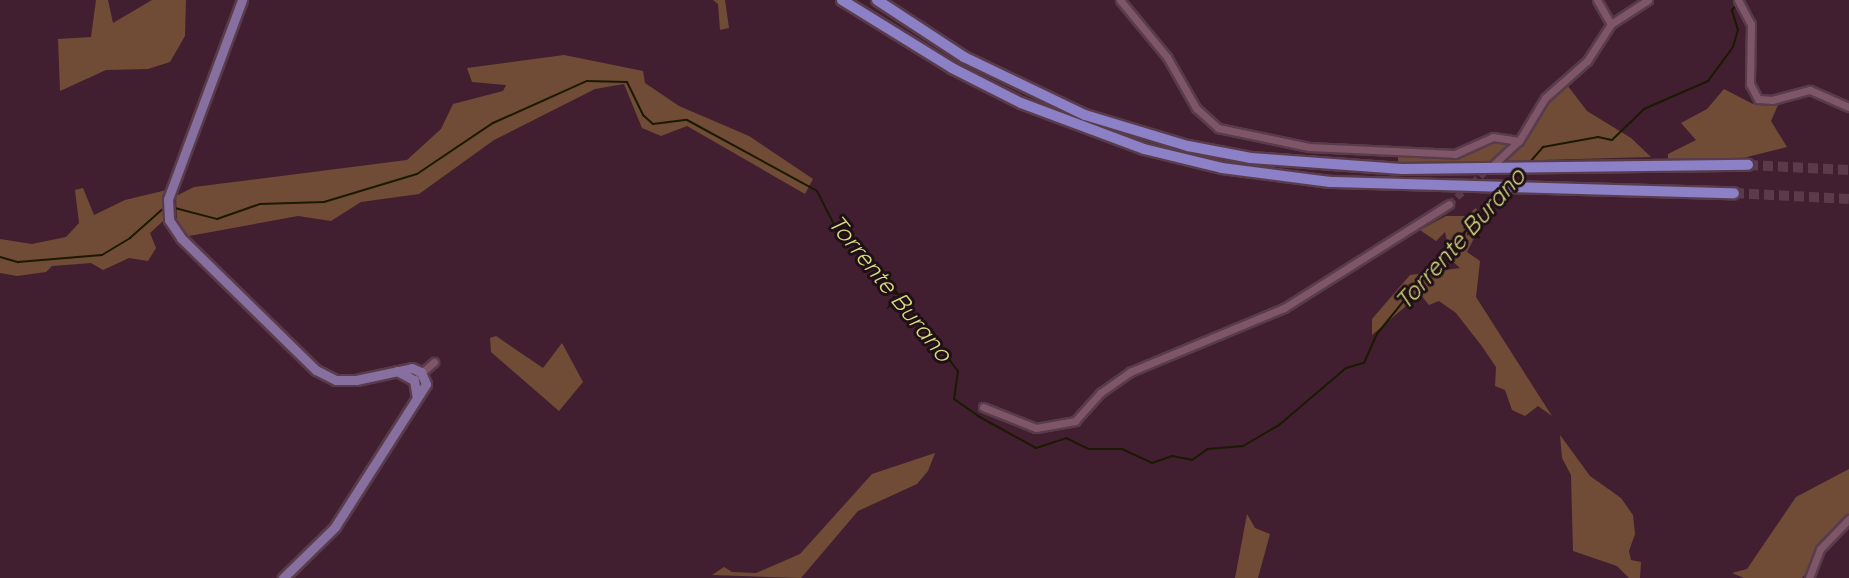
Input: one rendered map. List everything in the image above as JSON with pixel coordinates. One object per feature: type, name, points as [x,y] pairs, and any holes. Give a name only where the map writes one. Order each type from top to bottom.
[{"type":"highway","points":[[842,0],[940,62],[1021,103],[1144,149],[1249,173],[1330,182],[1734,193]]},
{"type":"highway","points":[[877,0],[964,57],[1024,89],[1085,115],[1188,146],[1337,167],[1748,165]]},
{"type":"main road","points":[[242,0],[168,199],[169,220],[181,238],[316,370],[336,380],[412,368],[421,372],[426,384],[335,527],[283,578]]},
{"type":"main road","points":[[396,371],[414,380],[417,400]]},
{"type":"street","points":[[1120,0],[1167,57],[1196,108],[1218,128],[1309,147],[1428,153],[1463,152],[1503,135],[1519,141]]},
{"type":"street","points":[[1597,0],[1611,24]]},
{"type":"street","points":[[1500,165],[1519,141],[1545,98],[1587,61],[1611,24],[1648,0]]},
{"type":"street","points":[[1740,3],[1753,38],[1750,85],[1758,99],[1772,100],[1810,90],[1849,107]]},
{"type":"street","points":[[983,407],[1036,428],[1075,422],[1100,393],[1130,372],[1284,308],[1449,204]]},
{"type":"street","points":[[414,380],[435,362]]},
{"type":"street","points":[[1808,578],[1820,549],[1849,519]]},
{"type":"shaded area","points":[[96,0],[108,0],[113,23],[152,0],[186,0],[185,36],[170,62],[148,69],[106,70],[60,91],[58,39],[91,37]]},
{"type":"shaded area","points":[[713,0],[725,0],[729,28],[720,30],[718,4]]},
{"type":"shaded area","points":[[564,55],[643,71],[645,83],[679,106],[749,136],[813,179],[805,194],[687,126],[661,136],[642,128],[624,84],[595,89],[494,140],[419,194],[361,202],[331,221],[298,216],[189,236],[177,224],[176,196],[194,187],[407,160],[441,129],[453,104],[503,91],[506,85],[472,82],[467,68]]},
{"type":"shaded area","points":[[1567,85],[1587,111],[1631,138],[1651,157],[1398,164],[1398,154],[1461,157],[1502,138],[1519,147],[1549,102]]},
{"type":"shaded area","points":[[1724,89],[1753,104],[1778,105],[1771,121],[1787,147],[1739,159],[1668,159],[1668,154],[1696,140],[1681,123],[1707,109]]},
{"type":"shaded area","points":[[83,188],[94,215],[125,200],[167,190],[163,221],[150,233],[156,248],[148,261],[129,258],[103,270],[91,263],[52,266],[46,272],[17,276],[0,273],[0,239],[32,244],[66,237],[79,223],[75,190]]},
{"type":"shaded area","points":[[1476,208],[1483,220],[1467,252],[1480,261],[1476,297],[1552,416],[1538,406],[1525,416],[1512,410],[1505,390],[1495,386],[1496,367],[1456,313],[1439,301],[1429,305],[1420,294],[1372,335],[1372,319],[1410,275],[1460,268],[1451,260],[1445,232],[1436,241],[1420,230],[1446,216],[1466,216]]},
{"type":"shaded area","points":[[496,336],[543,368],[562,343],[583,382],[559,411],[491,352],[490,338]]},
{"type":"shaded area","points":[[1560,435],[1590,476],[1621,498],[1633,515],[1635,534],[1629,551],[1631,560],[1641,562],[1640,578],[1629,578],[1617,566],[1573,551],[1571,475],[1562,458]]},
{"type":"shaded area","points":[[935,453],[928,471],[917,484],[858,511],[801,578],[712,575],[724,567],[732,572],[756,573],[800,554],[872,474]]},
{"type":"shaded area","points":[[1849,469],[1849,520],[1802,578],[1744,578],[1732,573],[1747,569],[1796,497]]},
{"type":"shaded area","points":[[1247,514],[1255,528],[1270,534],[1258,578],[1235,578]]},
{"type":"waterway","name":"Torrente Burano","points":[[1530,162],[1543,147],[1598,137],[1612,140],[1644,109],[1708,81],[1733,47],[1738,30],[1732,10],[1736,6]]},
{"type":"waterway","name":"Torrente Burano","points":[[171,207],[217,219],[260,204],[324,202],[417,174],[493,123],[587,81],[627,82],[643,115],[653,124],[687,120],[817,191],[834,225],[878,268],[958,371],[954,399],[978,416],[1036,448],[1066,438],[1089,449],[1122,449],[1152,463],[1172,456],[1192,460],[1208,449],[1243,446],[1279,425],[1346,368],[1364,363],[1377,334],[1427,272],[1503,192]]},
{"type":"waterway","name":"Torrente Burano","points":[[1511,183],[1521,171]]},
{"type":"waterway","name":"Torrente Burano","points":[[0,257],[18,262],[102,255],[130,238],[165,207]]},
{"type":"tunnel","points":[[1748,165],[1849,170]]},
{"type":"tunnel","points":[[1449,204],[1490,167]]},
{"type":"tunnel","points":[[1734,193],[1849,199]]}]
